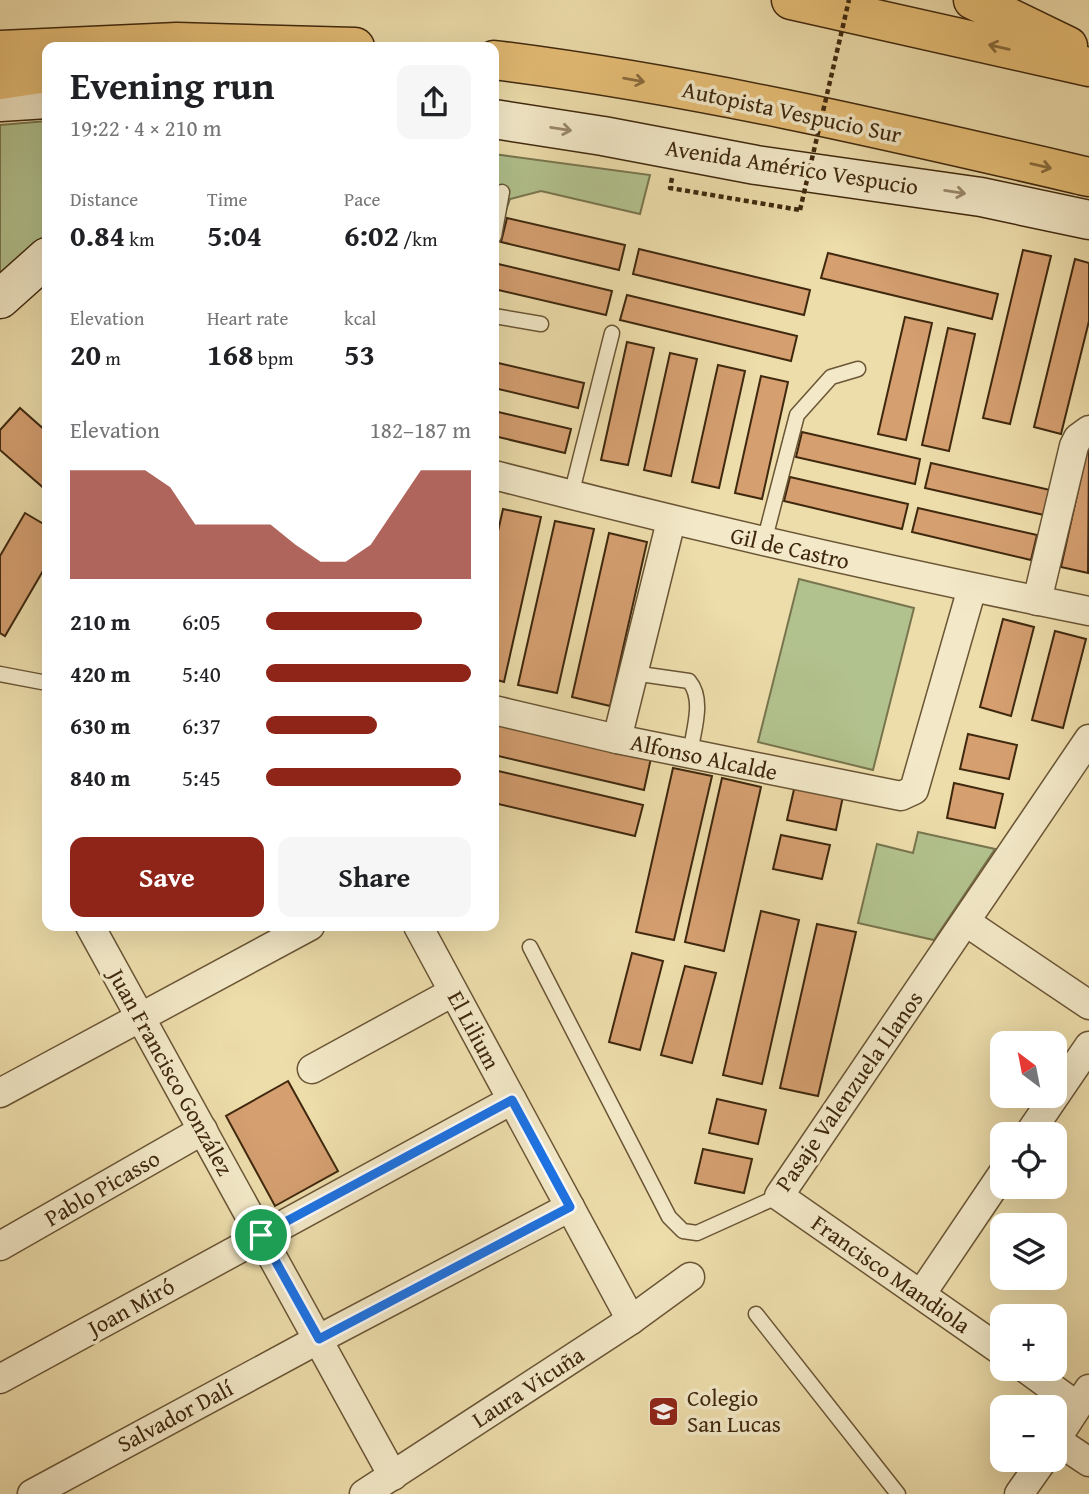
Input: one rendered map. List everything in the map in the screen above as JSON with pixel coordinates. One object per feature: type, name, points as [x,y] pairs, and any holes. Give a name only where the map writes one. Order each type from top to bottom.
[{"type":"highway","points":[[791,0],[1089,67]]},
{"type":"highway","points":[[973,0],[1089,56]]},
{"type":"highway","points":[[0,50],[42,48]]},
{"type":"highway","name":"Autopista Vespucio Sur","points":[[499,61],[605,75],[747,100],[1089,177]]},
{"type":"highway","points":[[0,80],[42,74]]},
{"type":"main road","points":[[0,102],[42,99]]},
{"type":"main road","name":"Avenida Américo Vespucio","points":[[499,120],[756,165],[981,197],[1089,220]]},
{"type":"main road","points":[[0,299],[42,261]]},
{"type":"street","points":[[1037,601],[1074,446],[1078,438],[1089,430]]},
{"type":"street","name":"Gil de Castro","points":[[499,476],[671,521],[972,588],[1089,611]]},
{"type":"street","points":[[617,739],[671,521]]},
{"type":"street","name":"Alfonso Alcalde","points":[[499,711],[617,739],[889,796],[901,796],[914,790],[972,588]]},
{"type":"street","name":"Pasaje Valenzuela Llanos","points":[[779,1196],[1089,739]]},
{"type":"street","points":[[965,922],[1089,1005]]},
{"type":"street","name":"Juan Francisco González","points":[[93,931],[393,1476]]},
{"type":"street","points":[[0,1093],[301,931]]},
{"type":"street","name":"El Lilium","points":[[421,931],[631,1320]]},
{"type":"street","points":[[312,1069],[453,992]]},
{"type":"street","points":[[1037,1122],[1089,1046]]},
{"type":"street","name":"Joan Miró","points":[[0,1378],[512,1100]]},
{"type":"street","name":"Pablo Picasso","points":[[0,1246],[203,1130]]},
{"type":"street","points":[[922,1293],[990,1192]]},
{"type":"street","name":"Francisco Mandiola","points":[[779,1196],[990,1343]]},
{"type":"street","name":"Salvador Dalí","points":[[32,1494],[570,1207]]},
{"type":"street","name":"Laura Vicuña","points":[[364,1494],[631,1320],[690,1277]]},
{"type":"street","points":[[1050,1381],[1083,1398],[1067,1423]]},
{"type":"street","points":[[1067,1447],[1089,1462]]},
{"type":"street","points":[[1019,1494],[1035,1472]]},
{"type":"lane","points":[[499,208],[502,192]]},
{"type":"lane","points":[[499,317],[541,324]]},
{"type":"lane","points":[[571,495],[612,334]]},
{"type":"lane","points":[[764,542],[797,415],[831,377],[858,369]]},
{"type":"lane","points":[[634,673],[690,681],[696,689],[698,699],[690,754]]},
{"type":"lane","points":[[0,674],[42,682]]},
{"type":"lane","name":"Pasaje Valenzuela Llanos","points":[[530,947],[669,1217],[683,1231],[697,1233],[779,1196]]},
{"type":"lane","points":[[756,1314],[898,1494]]},
{"type":"path","points":[[800,210],[849,0]]},
{"type":"green space","points":[[42,121],[42,242],[0,280],[0,125]]},
{"type":"green space","points":[[499,155],[650,175],[640,214],[541,191],[510,199],[499,229]]},
{"type":"green space","points":[[799,579],[914,608],[873,770],[758,742]]},
{"type":"green space","points":[[918,832],[995,849],[934,940],[858,923],[877,844],[913,853]]},
{"type":"building","points":[[507,218],[625,245],[619,270],[501,242]]},
{"type":"building","points":[[639,249],[810,290],[804,315],[633,274]]},
{"type":"building","points":[[1023,250],[1051,256],[1010,424],[983,418]]},
{"type":"building","points":[[828,253],[998,294],[992,319],[821,278]]},
{"type":"building","points":[[1075,259],[1089,263],[1089,321],[1061,434],[1034,427]]},
{"type":"building","points":[[499,264],[612,291],[606,315],[499,290]]},
{"type":"building","points":[[627,295],[797,336],[791,361],[620,320]]},
{"type":"building","points":[[905,317],[932,323],[906,440],[878,434]]},
{"type":"building","points":[[948,328],[975,334],[949,451],[922,445]]},
{"type":"building","points":[[627,342],[654,348],[628,465],[601,460]]},
{"type":"building","points":[[670,353],[697,359],[671,476],[644,470]]},
{"type":"building","points":[[499,363],[584,383],[578,408],[499,389]]},
{"type":"building","points":[[718,365],[745,371],[719,488],[692,482]]},
{"type":"building","points":[[761,376],[788,382],[762,499],[735,493]]},
{"type":"building","points":[[20,408],[42,428],[42,487],[0,450],[0,430]]},
{"type":"building","points":[[499,412],[571,429],[565,453],[499,437]]},
{"type":"building","points":[[802,432],[920,459],[915,484],[796,457]]},
{"type":"building","points":[[1089,450],[1088,573],[1061,567]]},
{"type":"building","points":[[931,463],[1050,490],[1044,515],[925,488]]},
{"type":"building","points":[[790,477],[908,504],[902,529],[784,501]]},
{"type":"building","points":[[918,508],[1037,535],[1031,560],[912,532]]},
{"type":"building","points":[[503,509],[541,517],[504,682],[499,680],[499,527]]},
{"type":"building","points":[[25,513],[42,523],[42,573],[5,636],[0,633],[0,556]]},
{"type":"building","points":[[555,521],[594,529],[557,693],[518,685]]},
{"type":"building","points":[[609,533],[647,542],[610,706],[572,697]]},
{"type":"building","points":[[1003,619],[1034,627],[1011,716],[980,707]]},
{"type":"building","points":[[1055,631],[1086,639],[1063,728],[1032,720]]},
{"type":"building","points":[[499,723],[651,758],[644,790],[499,756]]},
{"type":"building","points":[[968,734],[1017,745],[1009,779],[960,769]]},
{"type":"building","points":[[673,768],[712,776],[674,940],[636,932]]},
{"type":"building","points":[[499,771],[643,805],[635,836],[499,804]]},
{"type":"building","points":[[722,778],[761,787],[724,951],[685,942]]},
{"type":"building","points":[[954,783],[1003,794],[995,828],[947,818]]},
{"type":"building","points":[[795,785],[843,796],[836,830],[787,820]]},
{"type":"building","points":[[781,835],[830,845],[822,879],[773,869]]},
{"type":"building","points":[[761,911],[799,920],[762,1084],[723,1075]]},
{"type":"building","points":[[817,924],[856,932],[818,1096],[780,1088]]},
{"type":"building","points":[[632,953],[663,961],[640,1050],[609,1042]]},
{"type":"building","points":[[685,966],[716,973],[692,1063],[661,1055]]},
{"type":"building","points":[[288,1081],[338,1171],[275,1206],[226,1116]]},
{"type":"building","points":[[717,1099],[766,1110],[758,1144],[709,1133]]},
{"type":"building","points":[[703,1149],[752,1159],[744,1193],[695,1183]]},
{"type":"place","name":"Colegio San Lucas","points":[[664,1411]]},
{"type":"route","points":[[512,1100],[570,1207],[319,1339],[261,1235],[512,1100]]}]
